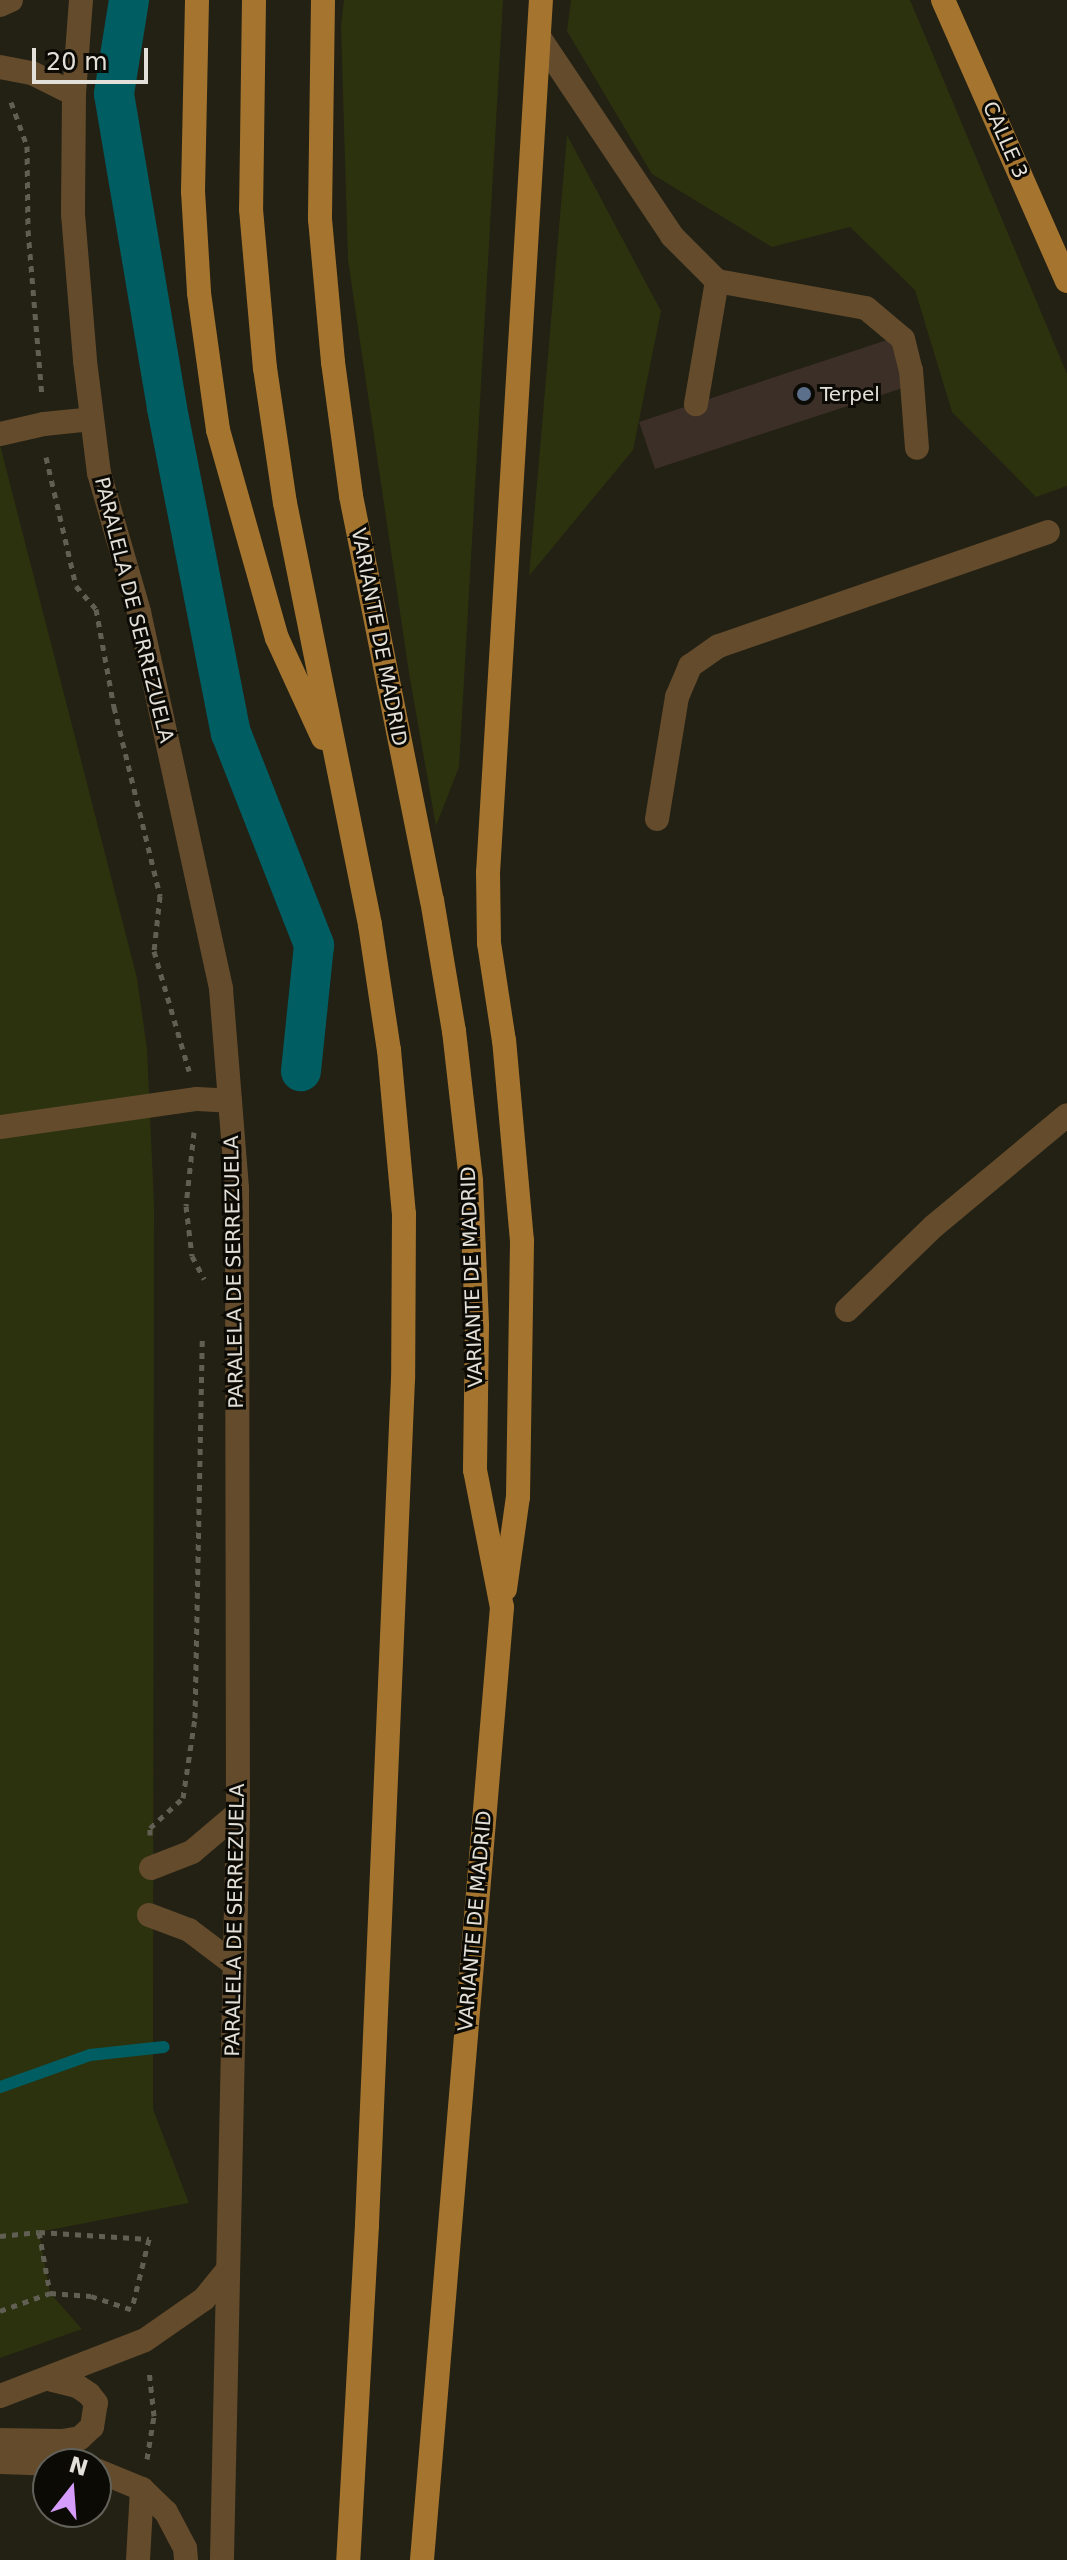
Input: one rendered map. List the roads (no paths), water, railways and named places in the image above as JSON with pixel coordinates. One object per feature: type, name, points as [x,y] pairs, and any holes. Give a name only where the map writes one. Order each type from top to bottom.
[{"type":"main road","points":[[197,0],[193,191],[199,293],[218,430],[277,638],[342,780]]},
{"type":"main road","points":[[254,0],[251,209],[265,368],[285,503],[342,780],[389,1050],[404,1214],[401,1443],[367,2225],[348,2560]]},
{"type":"main road","name":"VARIANTE DE MADRID","points":[[323,0],[320,219],[333,362],[351,496],[454,1031],[471,1195],[477,1325],[475,1470],[502,1607],[422,2560]]},
{"type":"main road","points":[[502,1607],[518,1497],[522,1241],[504,1041],[489,943],[488,873],[541,40],[541,0]]},
{"type":"main road","name":"CALLE 3","points":[[943,0],[1067,281]]},
{"type":"street","points":[[0,5],[11,0]]},
{"type":"street","name":"PARALELA DE SERREZUELA","points":[[81,0],[74,94],[73,214],[99,473],[139,612],[221,989],[237,1188],[238,1813],[222,2560]]},
{"type":"street","points":[[541,40],[672,236],[717,281],[866,308],[903,339],[911,370],[917,448]]},
{"type":"street","points":[[0,67],[32,73],[74,94]]},
{"type":"street","points":[[696,404],[717,281]]},
{"type":"street","points":[[0,434],[44,424],[92,419]]},
{"type":"street","points":[[657,819],[677,697],[690,666],[719,646],[1048,532]]},
{"type":"street","points":[[0,1127],[197,1099],[230,1101]]},
{"type":"street","points":[[847,1310],[934,1226],[1067,1115]]},
{"type":"street","points":[[151,1868],[192,1852],[238,1813]]},
{"type":"street","points":[[149,1915],[189,1930],[234,1964]]},
{"type":"street","points":[[0,2396],[145,2340],[204,2299],[228,2269]]},
{"type":"street","points":[[0,2440],[62,2441],[80,2438],[92,2427],[96,2403],[89,2394],[77,2386],[48,2379]]},
{"type":"street","points":[[0,2462],[32,2463]]},
{"type":"street","points":[[112,2477],[142,2489],[166,2512],[185,2548],[186,2560]]},
{"type":"street","points":[[138,2560],[142,2489]]},
{"type":"waterway","points":[[129,0],[114,94],[167,408],[231,733],[314,945],[301,1071]]},
{"type":"waterway","points":[[0,2087],[90,2055],[164,2047]]},
{"type":"place","name":"Terpel","points":[[804,394]]}]
